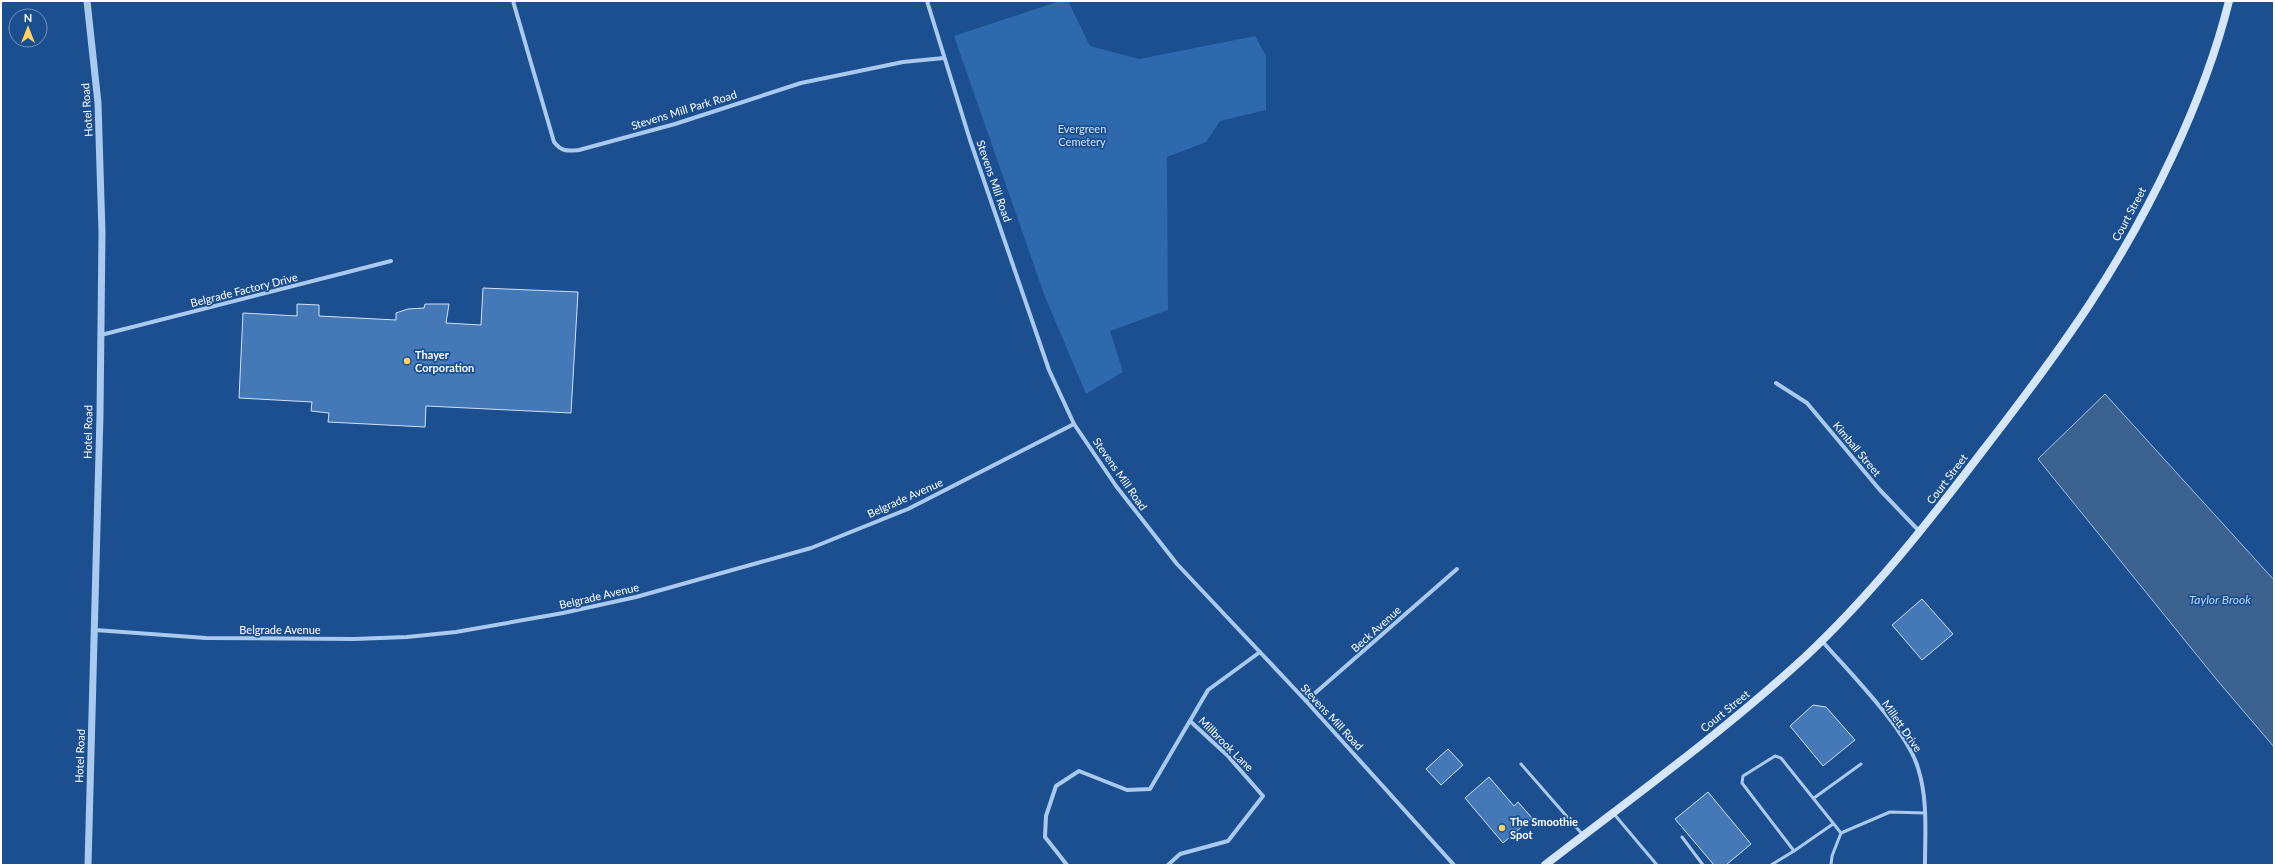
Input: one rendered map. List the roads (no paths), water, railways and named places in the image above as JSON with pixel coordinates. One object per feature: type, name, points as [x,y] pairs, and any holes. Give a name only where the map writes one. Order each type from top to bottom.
[{"type":"main road","name":"Court Street","points":[[1545,865],[1713,736],[1766,692],[1821,640],[1921,532],[2019,403],[2091,303],[2116,260],[2151,197],[2183,130],[2204,79],[2229,1]]},
{"type":"street","name":"Hotel Road","points":[[87,1],[98,103],[101,156],[101,335],[95,630],[88,865]]},
{"type":"street","name":"Stevens Mill Park Road","points":[[513,1],[554,142],[559,149],[566,151],[579,150],[675,124],[802,83],[903,62],[944,58]]},
{"type":"street","name":"Stevens Mill Road","points":[[927,1],[944,58],[1049,370],[1074,424],[1149,530],[1177,564],[1306,701],[1454,865]]},
{"type":"street","name":"Belgrade Factory Drive","points":[[101,335],[392,261]]},
{"type":"street","name":"Kimball Street","points":[[1776,383],[1807,403],[1879,489],[1921,532]]},
{"type":"street","name":"Belgrade Avenue","points":[[95,630],[206,638],[354,639],[407,637],[456,632],[563,614],[643,595],[811,548],[908,509],[1074,424]]},
{"type":"street","name":"Beck Avenue","points":[[1306,701],[1457,569]]},
{"type":"street","name":"Millett Drive","points":[[1821,640],[1884,713],[1907,745],[1919,769],[1924,813],[1925,865]]},
{"type":"street","name":"Millbrook Lane","points":[[1067,865],[1045,837],[1046,816],[1056,786],[1079,770],[1127,790],[1150,789],[1208,690],[1260,652]]},
{"type":"street","name":"Millbrook Lane","points":[[1168,865],[1180,854],[1228,841],[1263,796],[1227,754],[1190,721]]},
{"type":"lane","points":[[1794,851],[1742,783],[1744,776],[1775,756],[1781,758],[1841,833]]},
{"type":"lane","points":[[1521,764],[1583,836]]},
{"type":"lane","points":[[1814,798],[1861,764]]},
{"type":"lane","points":[[1832,865],[1832,856],[1841,833],[1890,812],[1924,813]]},
{"type":"lane","points":[[1613,813],[1657,865]]},
{"type":"lane","points":[[1771,865],[1833,824]]},
{"type":"lane","points":[[1682,837],[1703,865]]},
{"type":"water","name":"Taylor Brook","points":[[2105,394],[2274,580],[2274,747],[2217,680],[2038,459]]},
{"type":"place","name":"Thayer Corporation","points":[[407,361]]},
{"type":"place","name":"The Smoothie Spot","points":[[1502,828]]},
{"type":"park label","name":"Evergreen Cemetery","points":[[1082,135]]}]
